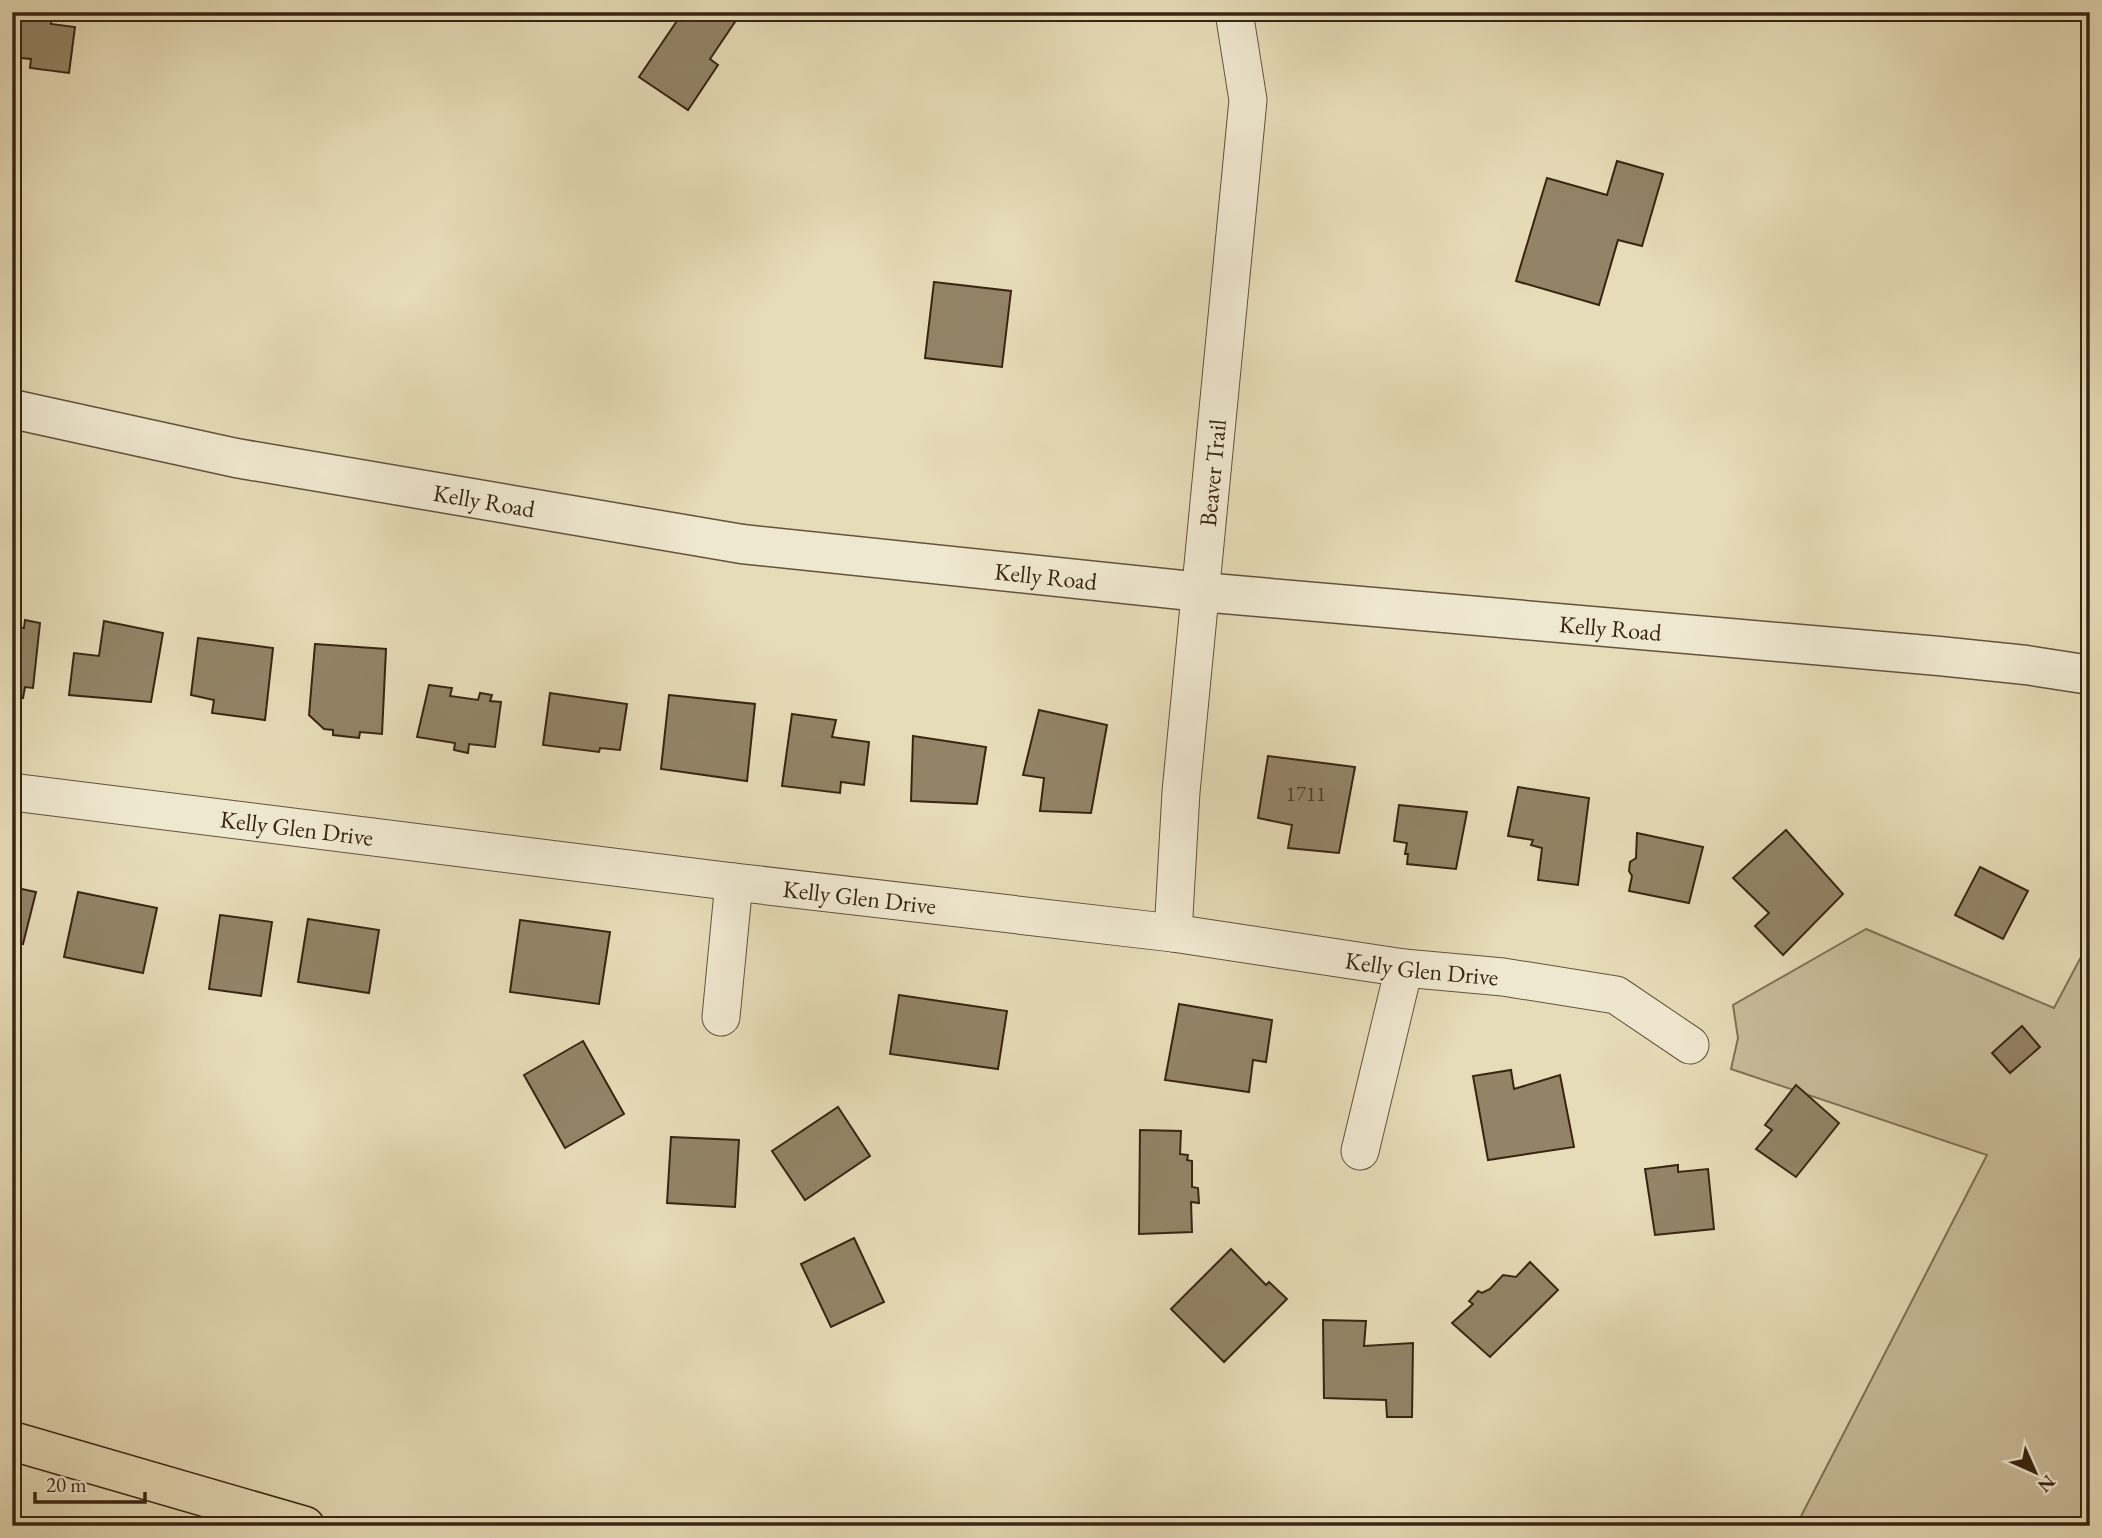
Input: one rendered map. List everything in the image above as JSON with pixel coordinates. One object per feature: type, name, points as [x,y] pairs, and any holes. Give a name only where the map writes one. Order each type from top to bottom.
[{"type":"highway","points":[[12,1441],[305,1526]]},
{"type":"street","name":"Beaver Trail","points":[[1173,933],[1181,792],[1248,100],[1234,12]]},
{"type":"street","name":"Kelly Road","points":[[12,409],[236,458],[742,544],[1201,592],[1940,656],[2090,675]]},
{"type":"street","name":"Kelly Glen Drive","points":[[12,792],[734,882],[1173,933],[1404,968],[1503,977],[1616,995],[1690,1045]]},
{"type":"street","points":[[721,1017],[734,882]]},
{"type":"street","points":[[1360,1151],[1404,968]]},
{"type":"shaded area","points":[[1866,929],[2054,1008],[2090,940],[2090,1526],[1796,1526],[1987,1155],[1731,1069],[1738,1038],[1733,1005]]},
{"type":"building","points":[[12,12],[52,12],[51,24],[75,27],[69,73],[30,68],[31,59],[12,57]]},
{"type":"building","points":[[683,12],[741,13],[710,59],[718,65],[688,110],[639,77]]},
{"type":"building","points":[[1617,161],[1663,174],[1642,246],[1618,240],[1599,305],[1516,281],[1547,178],[1607,195]]},
{"type":"building","points":[[934,282],[1011,291],[1002,367],[925,358]]},
{"type":"building","points":[[25,620],[40,623],[33,688],[25,687],[23,698],[12,696],[12,627],[24,628]]},
{"type":"building","points":[[104,621],[163,633],[151,702],[69,695],[74,653],[99,656]]},
{"type":"building","points":[[198,638],[273,648],[265,720],[212,713],[214,700],[191,695]]},
{"type":"building","points":[[315,644],[386,649],[382,734],[360,732],[359,738],[333,735],[333,730],[324,729],[309,715]]},
{"type":"building","points":[[429,685],[452,688],[450,696],[478,700],[480,693],[492,695],[490,701],[501,702],[495,747],[469,744],[468,753],[454,750],[455,743],[417,737]]},
{"type":"building","points":[[550,693],[627,704],[620,750],[600,748],[599,752],[543,745]]},
{"type":"building","points":[[669,695],[755,704],[747,781],[661,769]]},
{"type":"building","points":[[1039,710],[1107,725],[1091,813],[1040,811],[1044,778],[1023,775]]},
{"type":"building","points":[[792,714],[836,720],[832,737],[869,742],[864,785],[841,782],[840,793],[782,786]]},
{"type":"building","points":[[913,736],[986,747],[977,804],[911,801]]},
{"type":"building","points":[[1268,756],[1355,767],[1339,853],[1288,848],[1292,825],[1258,818]]},
{"type":"building","points":[[1518,787],[1589,798],[1578,885],[1538,880],[1542,848],[1531,845],[1533,840],[1508,836]]},
{"type":"building","points":[[1399,805],[1467,812],[1456,869],[1407,864],[1407,843],[1394,841]]},
{"type":"building","points":[[1786,830],[1843,894],[1783,955],[1755,926],[1769,913],[1733,878]]},
{"type":"building","points":[[1637,833],[1703,847],[1689,903],[1629,891],[1632,876],[1629,871],[1630,862],[1636,858]]},
{"type":"building","points":[[1980,867],[2028,891],[2003,939],[1955,915]]},
{"type":"building","points":[[12,887],[36,892],[23,944],[12,942]]},
{"type":"building","points":[[78,892],[157,908],[143,973],[64,957]]},
{"type":"building","points":[[220,915],[272,922],[261,996],[209,989]]},
{"type":"building","points":[[308,919],[379,930],[369,993],[298,982]]},
{"type":"building","points":[[520,920],[610,932],[599,1004],[510,992]]},
{"type":"building","points":[[899,995],[1007,1011],[998,1069],[890,1054]]},
{"type":"building","points":[[1179,1004],[1272,1020],[1266,1062],[1253,1060],[1249,1092],[1165,1080]]},
{"type":"building","points":[[2022,1026],[2040,1047],[2010,1073],[1992,1053]]},
{"type":"building","points":[[583,1041],[624,1114],[565,1148],[524,1075]]},
{"type":"building","points":[[1511,1070],[1514,1089],[1560,1075],[1574,1147],[1488,1160],[1473,1076]]},
{"type":"building","points":[[1796,1085],[1839,1123],[1796,1177],[1756,1149],[1772,1130],[1765,1125]]},
{"type":"building","points":[[838,1107],[870,1156],[805,1200],[772,1151]]},
{"type":"building","points":[[1140,1130],[1181,1131],[1180,1154],[1188,1155],[1187,1160],[1192,1161],[1192,1187],[1198,1188],[1199,1203],[1191,1202],[1192,1232],[1139,1234]]},
{"type":"building","points":[[671,1137],[739,1140],[735,1207],[667,1203]]},
{"type":"building","points":[[1678,1165],[1678,1172],[1708,1169],[1714,1229],[1655,1235],[1645,1169]]},
{"type":"building","points":[[854,1238],[884,1302],[831,1327],[801,1264]]},
{"type":"building","points":[[1231,1249],[1266,1285],[1269,1282],[1287,1299],[1224,1362],[1171,1309]]},
{"type":"building","points":[[1530,1262],[1558,1290],[1490,1357],[1452,1323],[1473,1304],[1469,1301],[1478,1291],[1482,1293],[1490,1289],[1503,1275],[1516,1277]]},
{"type":"building","points":[[1323,1320],[1366,1321],[1364,1346],[1413,1343],[1412,1417],[1387,1417],[1386,1400],[1324,1398]]}]
